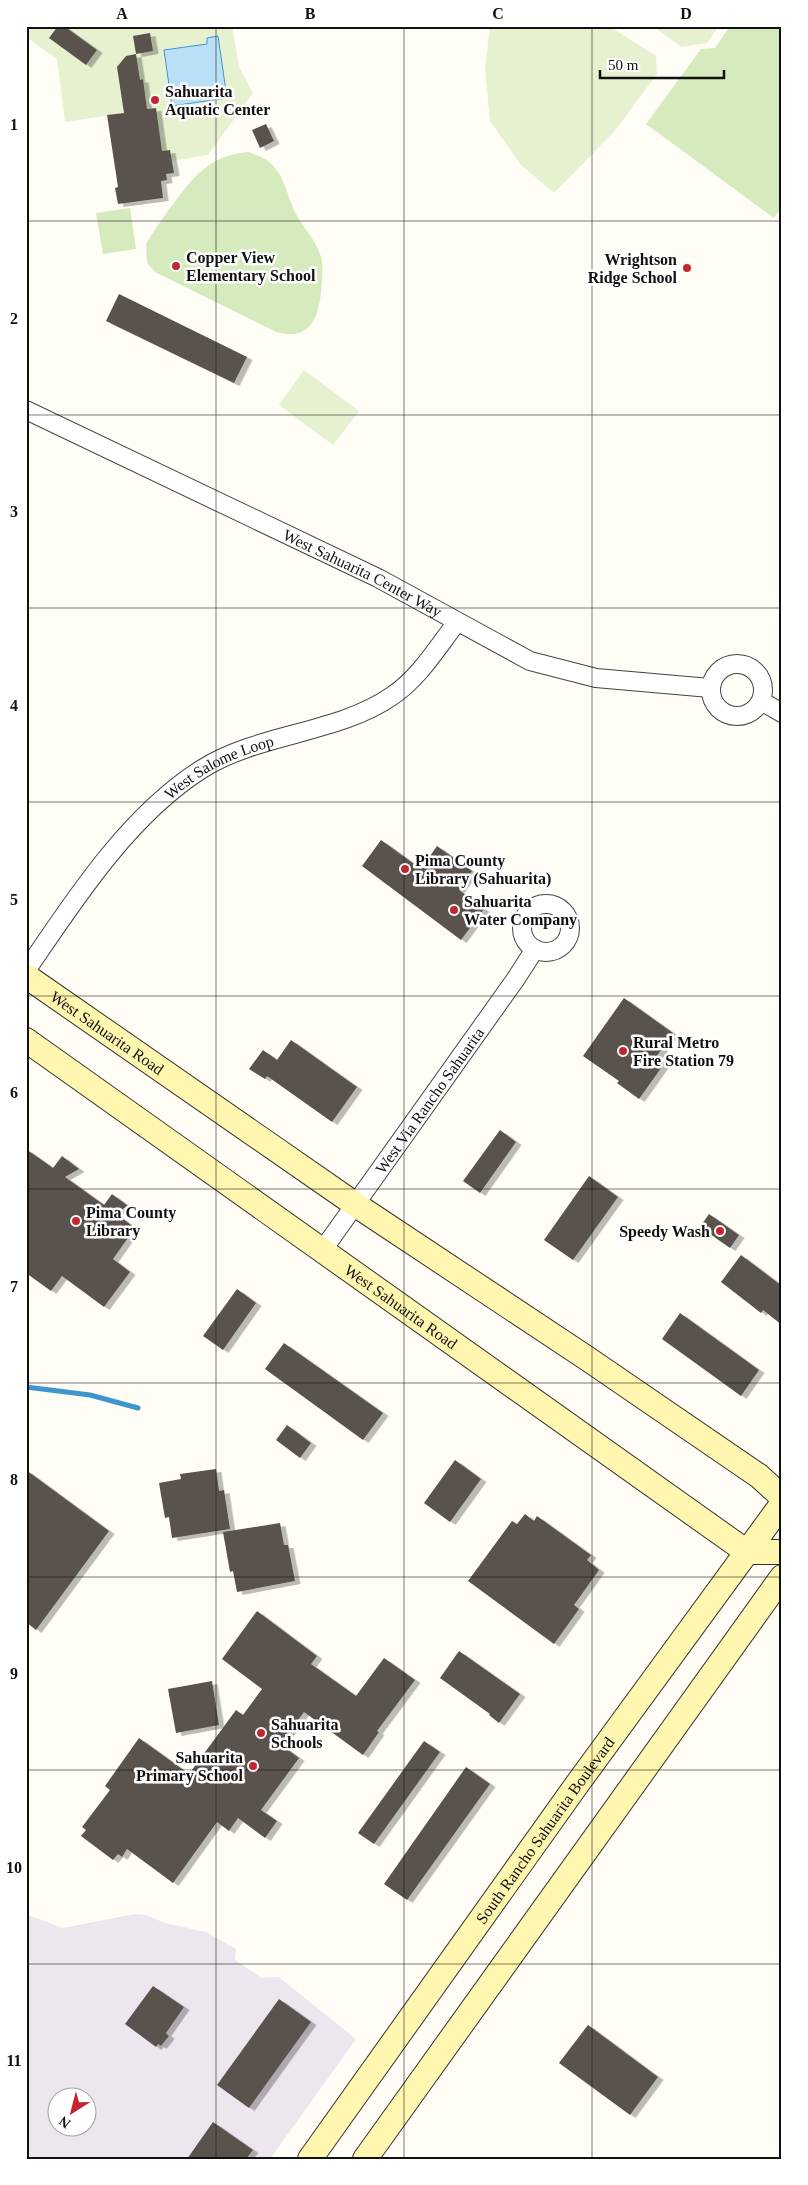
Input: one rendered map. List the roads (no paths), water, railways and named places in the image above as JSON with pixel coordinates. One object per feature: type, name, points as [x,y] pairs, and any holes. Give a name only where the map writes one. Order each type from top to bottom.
[{"type":"main road","name":"West Sahuarita Road","points":[[26,976],[356,1205],[588,1359],[762,1479],[782,1497]]},
{"type":"main road","name":"West Sahuarita Road","points":[[26,1040],[747,1552]]},
{"type":"main road","name":"South Rancho Sahuarita Boulevard","points":[[310,2159],[609,1740],[782,1504]]},
{"type":"main road","points":[[747,1552],[782,1552]]},
{"type":"main road","points":[[365,2159],[782,1577]]},
{"type":"street","name":"West Sahuarita Center Way","points":[[26,410],[378,578],[530,661],[596,678],[710,688]]},
{"type":"street","name":"West Salome Loop","points":[[26,970],[115,848],[150,809],[179,784],[203,768],[244,748],[362,712],[392,696],[423,666],[457,622]]},
{"type":"street","points":[[730,665],[746,666],[753,670],[762,682],[761,701],[751,712],[744,716],[727,715],[714,704],[710,688],[716,673],[730,665]]},
{"type":"street","points":[[761,701],[782,713]]},
{"type":"street","name":"West Via Rancho Sahuarita","points":[[322,1251],[516,980],[534,949]]},
{"type":"water","points":[[218,36],[227,98],[172,106],[164,50],[207,44],[207,38]]},
{"type":"waterway","points":[[26,1387],[90,1395],[138,1408]]},
{"type":"place","name":"Sahuarita Aquatic Center","points":[[155,100]]},
{"type":"place","name":"Copper View Elementary School","points":[[176,266]]},
{"type":"place","name":"Wrightson Ridge School","points":[[687,268]]},
{"type":"place","name":"Pima County Library (Sahuarita)","points":[[405,869]]},
{"type":"place","name":"Sahuarita Water Company","points":[[454,910]]},
{"type":"place","name":"Rural Metro Fire Station 79","points":[[623,1051]]},
{"type":"place","name":"Pima County Library","points":[[76,1221]]},
{"type":"place","name":"Speedy Wash","points":[[720,1231]]},
{"type":"place","name":"Sahuarita Schools","points":[[261,1733]]},
{"type":"place","name":"Sahuarita Primary School","points":[[253,1766]]}]
